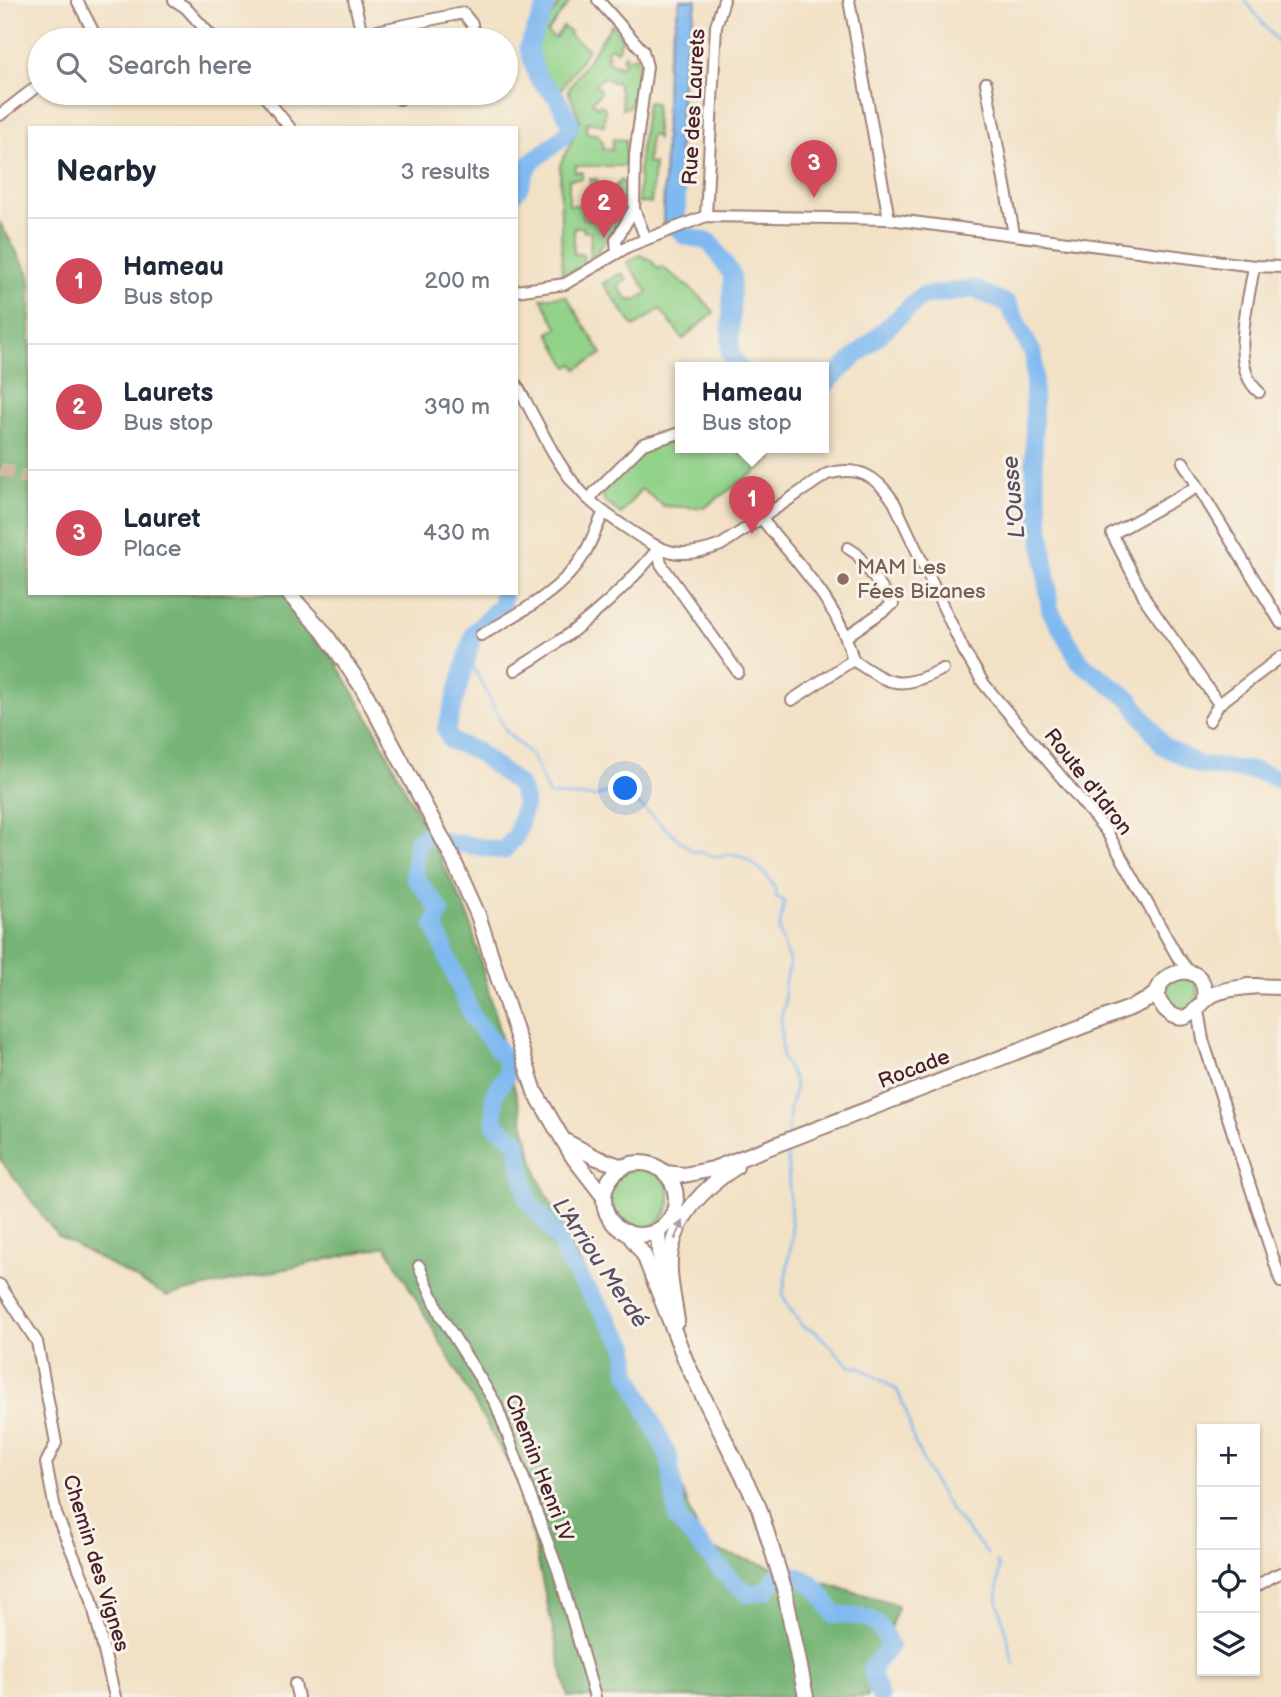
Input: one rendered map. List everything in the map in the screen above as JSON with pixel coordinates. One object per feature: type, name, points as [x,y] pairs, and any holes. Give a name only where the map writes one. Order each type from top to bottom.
[{"type":"main road","points":[[290,595],[323,631],[362,687],[435,824],[478,915],[535,1092],[564,1140],[604,1197],[610,1218],[617,1227],[627,1232],[648,1234],[667,1222],[674,1212],[676,1200],[672,1181],[666,1173]]},
{"type":"main road","points":[[1256,986],[1217,993],[1187,1017],[1167,1011],[1160,998],[1167,976],[1181,971],[1217,985],[1256,986],[1281,987]]},
{"type":"main road","points":[[1201,981],[1205,994],[1201,1005]]},
{"type":"main road","name":"Rocade","points":[[713,1169],[1147,1000],[1160,998]]},
{"type":"main road","points":[[564,1140],[597,1158],[623,1167]]},
{"type":"main road","points":[[677,1321],[670,1274],[671,1250],[680,1226],[693,1204],[709,1186],[761,1151]]},
{"type":"main road","points":[[604,1197],[613,1174],[632,1163],[650,1164],[666,1173],[684,1175],[713,1169]]},
{"type":"main road","points":[[676,1200],[685,1188],[713,1169]]},
{"type":"main road","points":[[658,1230],[661,1265],[701,1389]]},
{"type":"main road","points":[[627,1232],[644,1255],[683,1354],[759,1508],[779,1565],[806,1697]]},
{"type":"street","points":[[77,0],[91,28]]},
{"type":"street","points":[[174,0],[185,7],[204,28]]},
{"type":"street","points":[[354,0],[361,28]]},
{"type":"street","name":"Rue des Laurets","points":[[706,216],[716,26],[724,0]]},
{"type":"street","points":[[849,0],[889,219]]},
{"type":"street","points":[[604,2],[643,51],[647,67],[635,155],[634,209],[646,239]]},
{"type":"street","points":[[391,28],[463,13],[472,28]]},
{"type":"street","points":[[986,83],[1014,234]]},
{"type":"street","points":[[0,115],[28,93]]},
{"type":"street","points":[[272,105],[288,126]]},
{"type":"street","points":[[617,253],[616,240],[634,209]]},
{"type":"street","points":[[518,291],[565,284],[646,239],[706,216],[889,219],[1254,266],[1281,267]]},
{"type":"street","points":[[1254,266],[1241,356],[1251,386],[1259,392]]},
{"type":"street","points":[[518,388],[574,484],[604,512],[658,549],[661,564],[738,672]]},
{"type":"street","points":[[590,500],[643,444],[675,434]]},
{"type":"street","points":[[1182,462],[1281,623]]},
{"type":"street","name":"Route d'Idron","points":[[658,549],[682,554],[707,551],[721,545],[827,474],[842,470],[878,481],[894,502],[964,651],[984,684],[1107,832],[1189,972]]},
{"type":"street","points":[[1197,488],[1112,534],[1147,602],[1219,704]]},
{"type":"street","points":[[481,635],[526,610],[568,575],[584,554],[604,512]]},
{"type":"street","points":[[761,518],[822,594],[847,636],[853,660],[896,684],[916,682],[943,669]]},
{"type":"street","points":[[847,636],[893,604],[857,554],[848,548]]},
{"type":"street","points":[[515,670],[544,653],[592,617],[638,573],[658,549]]},
{"type":"street","points":[[1209,721],[1219,704],[1281,657]]},
{"type":"street","points":[[792,700],[853,660]]},
{"type":"street","points":[[1167,976],[1171,967],[1172,946]]},
{"type":"street","points":[[1201,1005],[1203,1038],[1281,1282]]},
{"type":"street","points":[[1180,1017],[1189,1022],[1203,1038]]},
{"type":"street","name":"Chemin Henri IV","points":[[419,1266],[441,1316],[496,1404],[558,1570],[595,1697]]},
{"type":"street","name":"Chemin des Vignes","points":[[0,1285],[37,1342],[57,1443],[46,1464],[56,1514],[91,1597],[115,1697]]},
{"type":"street","points":[[1260,1584],[1268,1577],[1281,1573]]},
{"type":"street","points":[[295,1684],[298,1697]]},
{"type":"green space","points":[[563,0],[571,0],[547,33],[555,38],[563,27],[588,49],[560,91],[541,71],[536,51],[541,33]]},
{"type":"green space","points":[[612,24],[623,40],[616,51],[612,47],[606,51],[609,55],[606,57],[613,66],[616,64],[619,67],[625,62],[622,58],[625,54],[629,59],[635,56],[639,68],[637,81],[630,106],[622,109],[618,83],[604,77],[594,85],[600,89],[600,93],[592,102],[597,107],[600,104],[605,108],[604,125],[587,122],[586,133],[597,134],[603,142],[602,149],[612,150],[613,139],[626,140],[625,166],[576,166],[575,172],[582,172],[582,179],[569,179],[569,205],[583,205],[583,218],[590,219],[590,179],[597,179],[598,188],[605,195],[601,204],[609,212],[617,205],[617,191],[614,188],[621,180],[626,190],[624,211],[619,222],[590,259],[591,232],[584,232],[583,227],[574,227],[574,254],[583,254],[584,266],[562,276],[560,165],[580,120],[568,90]]},
{"type":"green space","points":[[647,102],[655,103],[657,140],[656,136],[650,136],[647,163],[654,164],[651,203],[638,203],[640,154]]},
{"type":"green space","points":[[0,223],[28,272],[28,595],[295,595],[373,725],[468,914],[538,1177],[642,1387],[704,1547],[898,1605],[867,1697],[568,1697],[521,1485],[386,1246],[167,1296],[57,1235],[0,1159]]},
{"type":"green space","points":[[640,255],[683,283],[714,312],[683,339],[660,309],[634,327],[603,283],[622,273],[627,280],[618,286],[629,301],[635,301],[648,292],[627,262]]},
{"type":"green space","points":[[566,296],[602,354],[577,369],[574,364],[568,367],[549,333],[558,328],[541,298]]},
{"type":"green space","points":[[675,441],[675,453],[740,453],[742,456],[746,453],[769,453],[773,459],[704,508],[664,506],[641,489],[621,514],[604,501],[602,491],[647,447]]},
{"type":"green space","points":[[1175,976],[1196,982],[1198,999],[1186,1008],[1171,1007],[1165,996],[1164,988]]},
{"type":"green space","points":[[634,1168],[646,1168],[665,1181],[670,1198],[668,1210],[657,1223],[646,1228],[634,1228],[615,1215],[610,1204],[610,1192],[623,1173]]},
{"type":"water","points":[[680,0],[697,0],[683,63],[677,195],[685,217],[663,226],[667,62]]},
{"type":"waterway","name":"L'Arriou Merdé","points":[[518,188],[531,163],[559,140],[571,124],[557,98],[537,77],[528,47],[549,0]]},
{"type":"waterway","points":[[1245,0],[1281,47]]},
{"type":"waterway","name":"L'Ousse","points":[[677,163],[677,228],[685,236],[710,242],[732,275],[730,353],[735,362]]},
{"type":"waterway","name":"L'Ousse","points":[[829,380],[922,296],[974,289],[1008,304],[1034,356],[1034,467],[1050,610],[1080,662],[1131,700],[1163,746],[1199,765],[1256,771],[1281,780]]},
{"type":"waterway","name":"L'Arriou Merdé","points":[[503,595],[502,604],[474,633],[446,730],[451,741],[476,751],[519,785],[525,802],[517,835],[503,851],[423,837],[417,841],[414,876],[441,911],[434,925],[473,1018],[507,1061],[508,1073],[494,1095],[495,1125],[517,1141],[528,1200],[559,1239],[567,1260],[627,1346],[628,1371],[669,1458],[678,1520],[733,1583],[750,1594],[766,1591],[778,1575],[798,1577],[818,1590],[834,1614],[863,1617],[875,1622],[890,1646],[871,1669],[880,1697]]},
{"type":"waterway","points":[[468,656],[506,731],[532,756],[549,795],[595,797],[606,793],[634,800],[692,851],[719,857],[737,855],[760,869],[772,883],[776,897],[784,901],[779,930],[790,965],[784,984],[785,1004],[781,1016],[782,1057],[794,1079],[795,1090],[788,1133]]},
{"type":"waterway","points":[[787,1150],[792,1238],[783,1294],[787,1304],[802,1326],[816,1332],[851,1367],[860,1367],[897,1390],[915,1444],[931,1477],[951,1511],[988,1554]]},
{"type":"waterway","points":[[996,1562],[999,1566],[997,1598],[1014,1664]]},
{"type":"tunnel","points":[[0,469],[28,477]]},
{"type":"place","name":"Lauret","points":[[814,198]]},
{"type":"place","name":"Laurets","points":[[604,238]]},
{"type":"place","name":"Hameau","points":[[752,534]]},
{"type":"place","name":"MAM Les Fées Bizanes","points":[[843,579]]}]
